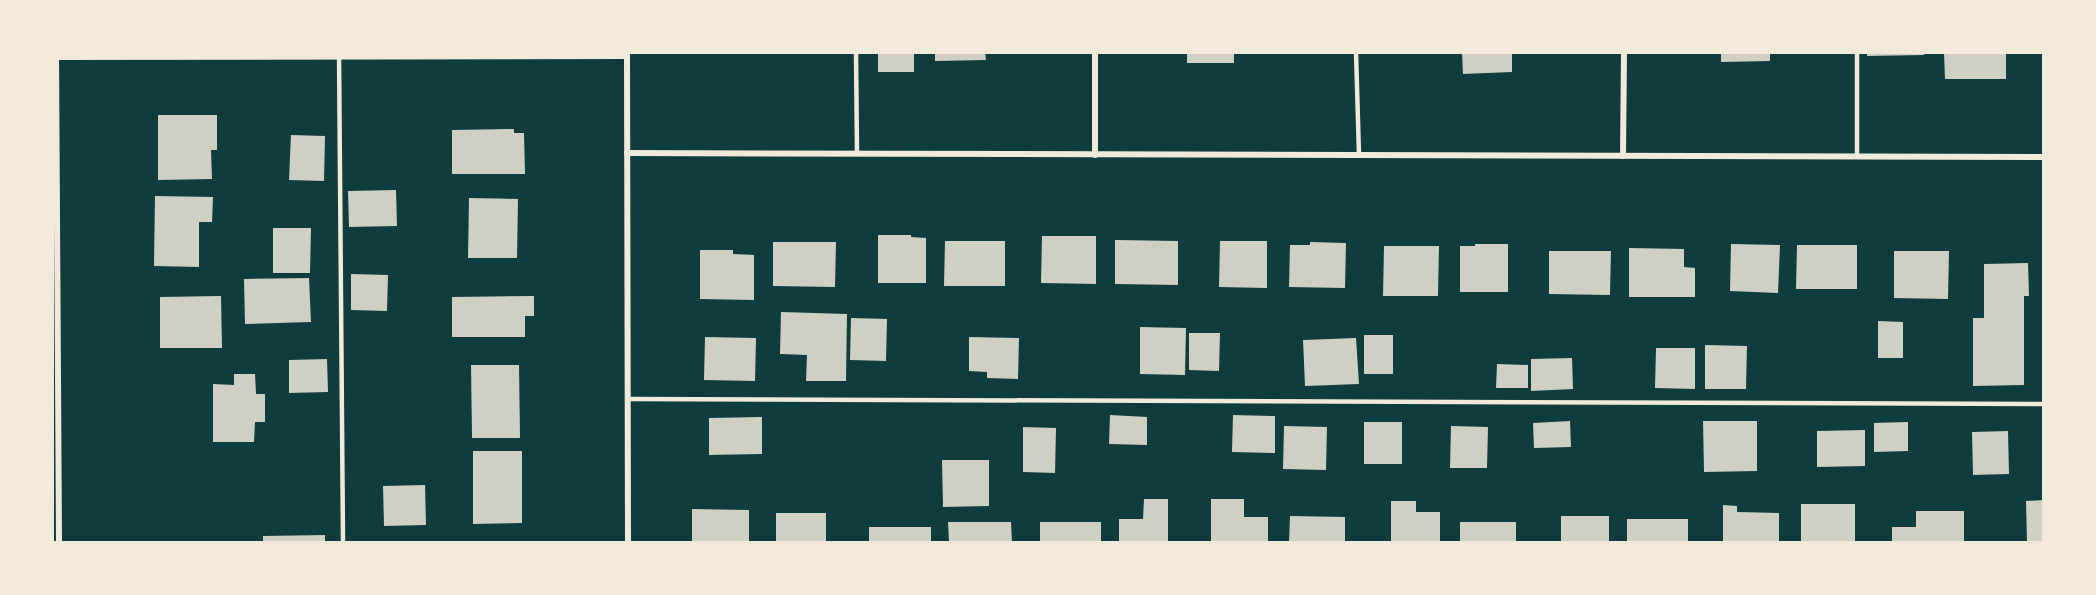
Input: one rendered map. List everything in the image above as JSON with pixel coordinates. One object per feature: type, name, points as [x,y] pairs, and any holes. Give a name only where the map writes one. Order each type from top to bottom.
[{"type":"street","points":[[1095,52],[1095,154]]},
{"type":"street","points":[[1623,156],[1624,52]]},
{"type":"street","points":[[58,543],[55,56],[339,54],[627,54],[628,543]]},
{"type":"street","points":[[627,153],[2043,157]]},
{"type":"lane","points":[[856,52],[857,153]]},
{"type":"lane","points":[[1356,52],[1359,155]]},
{"type":"lane","points":[[1857,52],[1857,156]]},
{"type":"lane","points":[[339,54],[343,543]]},
{"type":"lane","points":[[628,399],[2043,404]]},
{"type":"building","points":[[878,52],[914,52],[914,72],[878,72]]},
{"type":"building","points":[[935,52],[985,52],[986,60],[935,61]]},
{"type":"building","points":[[1187,52],[1234,52],[1234,63],[1187,63]]},
{"type":"building","points":[[1462,52],[1512,52],[1512,72],[1463,74]]},
{"type":"building","points":[[1721,52],[1770,52],[1770,61],[1721,62]]},
{"type":"building","points":[[1867,52],[1924,52],[1924,55],[1867,56]]},
{"type":"building","points":[[1944,52],[2006,52],[2006,79],[1945,79]]},
{"type":"building","points":[[158,115],[217,115],[217,150],[211,150],[212,179],[158,180]]},
{"type":"building","points":[[514,129],[514,133],[524,133],[525,174],[452,174],[452,130]]},
{"type":"building","points":[[291,135],[325,136],[324,181],[289,180]]},
{"type":"building","points":[[396,190],[397,226],[349,227],[348,191]]},
{"type":"building","points":[[155,196],[213,197],[212,222],[199,222],[199,267],[154,266]]},
{"type":"building","points":[[469,198],[518,199],[517,258],[468,258]]},
{"type":"building","points":[[273,228],[311,228],[310,273],[273,273]]},
{"type":"building","points":[[878,235],[911,235],[911,237],[926,238],[926,283],[878,283]]},
{"type":"building","points":[[1042,236],[1096,236],[1096,284],[1041,283]]},
{"type":"building","points":[[1115,240],[1178,241],[1178,285],[1115,284]]},
{"type":"building","points":[[945,241],[1005,241],[1005,286],[944,286]]},
{"type":"building","points":[[1220,241],[1267,241],[1267,288],[1219,287]]},
{"type":"building","points":[[773,242],[836,242],[835,287],[773,286]]},
{"type":"building","points":[[1310,242],[1346,243],[1345,288],[1289,287],[1290,245],[1310,245]]},
{"type":"building","points":[[1475,244],[1508,244],[1508,292],[1460,292],[1460,246],[1475,246]]},
{"type":"building","points":[[1731,244],[1780,245],[1778,293],[1730,291]]},
{"type":"building","points":[[1797,245],[1857,245],[1857,289],[1796,289]]},
{"type":"building","points":[[1384,246],[1439,246],[1438,296],[1383,296]]},
{"type":"building","points":[[1629,248],[1684,249],[1684,267],[1695,268],[1695,297],[1629,297]]},
{"type":"building","points":[[700,250],[733,250],[733,254],[754,255],[754,300],[700,299]]},
{"type":"building","points":[[1549,251],[1611,251],[1610,295],[1549,294]]},
{"type":"building","points":[[1894,251],[1949,251],[1948,299],[1894,298]]},
{"type":"building","points":[[2028,263],[2029,296],[2024,296],[2024,385],[1973,386],[1973,318],[1984,318],[1984,264]]},
{"type":"building","points":[[351,274],[388,275],[387,311],[351,310]]},
{"type":"building","points":[[309,278],[311,322],[245,324],[244,279]]},
{"type":"building","points":[[221,296],[222,348],[160,348],[160,297]]},
{"type":"building","points":[[534,296],[534,316],[525,316],[525,337],[452,337],[452,297]]},
{"type":"building","points":[[781,312],[847,314],[846,381],[806,381],[807,355],[780,354]]},
{"type":"building","points":[[851,318],[887,319],[886,361],[850,360]]},
{"type":"building","points":[[1878,321],[1903,322],[1903,358],[1878,358]]},
{"type":"building","points":[[1140,327],[1186,328],[1185,375],[1140,374]]},
{"type":"building","points":[[1189,333],[1220,333],[1219,371],[1189,370]]},
{"type":"building","points":[[1364,335],[1393,335],[1393,374],[1364,374]]},
{"type":"building","points":[[705,337],[756,338],[755,381],[704,380]]},
{"type":"building","points":[[969,337],[1019,338],[1018,379],[987,378],[987,372],[969,371]]},
{"type":"building","points":[[1356,338],[1359,384],[1305,386],[1303,340]]},
{"type":"building","points":[[1705,345],[1747,346],[1746,389],[1705,389]]},
{"type":"building","points":[[1656,348],[1695,348],[1695,389],[1655,388]]},
{"type":"building","points":[[1572,358],[1573,389],[1531,391],[1531,359]]},
{"type":"building","points":[[327,359],[328,392],[289,393],[289,360]]},
{"type":"building","points":[[1497,364],[1528,365],[1528,388],[1496,388]]},
{"type":"building","points":[[471,365],[519,365],[520,438],[472,438]]},
{"type":"building","points":[[234,374],[255,374],[256,394],[265,394],[265,422],[255,422],[254,442],[213,442],[213,384],[234,385]]},
{"type":"building","points":[[1110,415],[1147,417],[1147,445],[1109,444]]},
{"type":"building","points":[[1233,415],[1275,416],[1275,453],[1232,452]]},
{"type":"building","points":[[762,417],[762,454],[709,455],[709,418]]},
{"type":"building","points":[[1570,421],[1571,447],[1534,448],[1533,423]]},
{"type":"building","points":[[1703,421],[1757,421],[1757,471],[1704,472]]},
{"type":"building","points":[[1364,422],[1402,422],[1402,464],[1364,464]]},
{"type":"building","points":[[1908,422],[1908,451],[1874,452],[1874,423]]},
{"type":"building","points":[[1284,426],[1327,427],[1326,470],[1283,469]]},
{"type":"building","points":[[1451,426],[1488,427],[1487,468],[1450,468]]},
{"type":"building","points":[[1023,427],[1056,428],[1055,473],[1023,472]]},
{"type":"building","points":[[1865,430],[1865,466],[1817,467],[1817,431]]},
{"type":"building","points":[[2008,431],[2009,474],[1973,475],[1972,432]]},
{"type":"building","points":[[473,451],[522,451],[522,523],[473,524]]},
{"type":"building","points":[[942,460],[989,460],[989,506],[943,507]]},
{"type":"building","points":[[425,485],[426,525],[384,526],[383,486]]},
{"type":"building","points":[[1144,499],[1168,499],[1168,542],[1119,542],[1119,519],[1143,519]]},
{"type":"building","points":[[1211,499],[1244,499],[1244,517],[1268,517],[1268,542],[1211,542]]},
{"type":"building","points":[[2044,500],[2044,542],[2027,542],[2026,501]]},
{"type":"building","points":[[1391,501],[1416,501],[1416,512],[1440,512],[1440,542],[1391,542]]},
{"type":"building","points":[[1801,504],[1855,504],[1855,542],[1801,542]]},
{"type":"building","points":[[1723,505],[1737,506],[1737,512],[1779,513],[1779,542],[1723,542]]},
{"type":"building","points":[[692,509],[749,510],[749,542],[692,542]]},
{"type":"building","points":[[1916,511],[1964,511],[1964,542],[1892,542],[1892,527],[1916,527]]},
{"type":"building","points":[[776,513],[826,513],[826,542],[776,542]]},
{"type":"building","points":[[1290,516],[1345,517],[1345,542],[1289,542]]},
{"type":"building","points":[[1561,516],[1609,516],[1609,542],[1561,542]]},
{"type":"building","points":[[1627,519],[1688,519],[1688,542],[1627,542]]},
{"type":"building","points":[[948,522],[1011,522],[1012,542],[949,542]]},
{"type":"building","points":[[1040,522],[1101,522],[1101,542],[1040,542]]},
{"type":"building","points":[[1460,522],[1516,522],[1516,542],[1460,542]]},
{"type":"building","points":[[869,527],[931,527],[931,542],[869,542]]},
{"type":"building","points":[[325,535],[325,542],[263,542],[263,536]]}]
